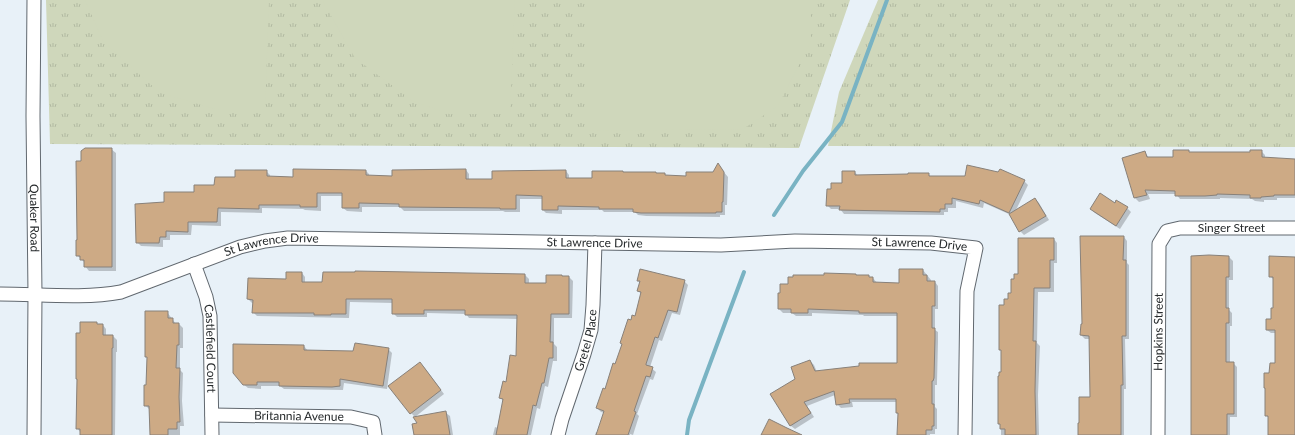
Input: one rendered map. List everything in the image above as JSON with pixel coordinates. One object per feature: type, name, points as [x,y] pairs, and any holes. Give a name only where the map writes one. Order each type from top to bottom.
[{"type":"street","name":"Quaker Road","points":[[34,0],[34,435]]},
{"type":"street","name":"Singer Street","points":[[1167,231],[1180,228],[1295,228]]},
{"type":"street","name":"Hopkins Street","points":[[1158,435],[1160,244],[1167,231]]},
{"type":"street","name":"St Lawrence Drive","points":[[0,294],[75,295],[121,292],[240,247],[265,241],[288,238],[721,245],[795,242],[931,243],[976,248],[967,291],[965,435]]},
{"type":"street","name":"Gretel Place","points":[[558,435],[591,330],[594,305],[595,243]]},
{"type":"street","name":"Castlefield Court","points":[[194,264],[206,297],[210,316],[212,435]]},
{"type":"street","name":"Britannia Avenue","points":[[212,415],[351,417],[373,422],[375,435]]},
{"type":"green space","points":[[46,0],[850,0],[799,148],[50,144]]},
{"type":"green space","points":[[85,0],[269,0],[265,110],[219,110],[160,93],[103,41]]},
{"type":"green space","points":[[322,0],[515,0],[510,114],[449,114],[413,101],[355,58]]},
{"type":"green space","points":[[586,0],[811,0],[811,41],[778,106],[743,129],[586,131]]},
{"type":"green space","points":[[878,0],[1295,0],[1295,147],[828,146],[839,92]]},
{"type":"building","points":[[85,148],[112,148],[112,267],[84,267],[84,260],[80,260],[80,256],[76,256],[76,161],[81,161],[81,151]]},
{"type":"building","points":[[1173,150],[1189,150],[1189,152],[1250,152],[1250,150],[1262,150],[1262,157],[1295,159],[1295,195],[1274,195],[1261,198],[1250,198],[1250,195],[1217,194],[1205,196],[1175,196],[1175,191],[1145,190],[1147,195],[1134,198],[1122,158],[1145,151],[1147,157],[1173,157]]},
{"type":"building","points":[[718,163],[724,172],[723,202],[722,212],[716,213],[641,213],[633,212],[633,209],[599,209],[599,207],[558,206],[558,210],[542,210],[542,196],[516,195],[516,209],[399,207],[399,204],[359,203],[359,208],[342,208],[342,193],[317,193],[317,207],[300,207],[300,205],[259,205],[259,209],[218,208],[217,222],[188,222],[188,232],[166,231],[166,237],[160,237],[159,243],[136,243],[135,204],[164,202],[164,192],[194,192],[194,185],[214,185],[215,177],[235,177],[235,170],[267,170],[267,176],[293,177],[293,169],[366,170],[366,175],[392,176],[392,170],[466,169],[466,179],[492,179],[492,171],[566,170],[566,178],[592,178],[592,171],[656,172],[665,173],[665,175],[686,176],[686,172],[713,172]]},
{"type":"building","points":[[967,165],[998,172],[1000,169],[1025,180],[1009,213],[980,200],[979,204],[952,198],[952,204],[945,204],[945,209],[940,209],[940,212],[839,210],[840,206],[826,206],[827,189],[831,189],[831,183],[842,183],[842,171],[855,171],[855,175],[929,173],[929,176],[965,176]]},
{"type":"building","points":[[1100,193],[1115,203],[1116,200],[1128,207],[1116,226],[1090,209]]},
{"type":"building","points":[[1035,198],[1046,216],[1019,232],[1009,214]]},
{"type":"building","points":[[1080,236],[1124,236],[1123,260],[1126,260],[1126,336],[1122,336],[1123,385],[1121,385],[1121,435],[1078,435],[1079,397],[1090,397],[1089,336],[1080,335],[1082,324]]},
{"type":"building","points":[[1018,238],[1054,238],[1054,260],[1050,260],[1050,288],[1034,288],[1033,341],[1036,341],[1036,435],[1005,435],[1005,429],[1000,429],[1000,424],[998,424],[998,376],[999,372],[1001,372],[1001,350],[999,350],[999,305],[1004,305],[1004,299],[1008,299],[1008,293],[1011,293],[1011,279],[1014,279],[1014,274],[1018,274]]},
{"type":"building","points":[[1191,256],[1229,256],[1229,277],[1226,277],[1226,308],[1229,308],[1229,323],[1226,323],[1226,362],[1234,362],[1234,414],[1227,414],[1227,435],[1191,435]]},
{"type":"building","points":[[1269,256],[1295,257],[1295,435],[1268,435],[1268,416],[1265,416],[1264,373],[1269,373],[1270,363],[1275,363],[1275,330],[1266,330],[1266,319],[1271,319],[1271,308],[1273,308],[1273,277],[1269,277]]},
{"type":"building","points":[[640,269],[685,280],[677,312],[668,310],[658,338],[655,337],[646,364],[653,367],[650,377],[646,376],[634,411],[636,412],[628,435],[596,435],[604,411],[596,408],[603,388],[605,389],[613,363],[615,364],[628,319],[631,320],[632,315],[635,316],[641,292],[637,291],[640,281],[637,281]]},
{"type":"building","points":[[899,269],[923,269],[923,275],[927,275],[927,281],[935,281],[935,306],[932,306],[932,328],[935,328],[935,338],[934,378],[932,381],[934,426],[932,426],[932,430],[926,430],[926,435],[897,435],[898,413],[896,413],[896,399],[849,399],[850,403],[836,405],[834,391],[804,402],[811,413],[790,426],[770,394],[795,379],[791,367],[810,360],[815,371],[859,366],[859,363],[897,363],[897,313],[859,313],[859,311],[808,309],[808,313],[791,313],[791,309],[778,309],[778,293],[780,293],[780,284],[788,284],[788,277],[793,277],[793,275],[824,275],[824,273],[869,275],[869,277],[873,277],[873,282],[899,283]]},
{"type":"building","points":[[355,271],[525,274],[525,283],[546,283],[546,275],[569,276],[569,314],[551,314],[550,342],[553,342],[553,358],[549,358],[544,383],[542,383],[536,406],[533,405],[527,435],[496,435],[503,399],[499,398],[503,381],[506,382],[510,355],[516,356],[517,315],[465,315],[465,310],[424,310],[424,314],[392,314],[392,299],[346,299],[346,314],[314,315],[314,313],[252,313],[253,300],[247,299],[248,278],[286,279],[286,272],[302,272],[302,282],[322,282],[323,272]]},
{"type":"building","points":[[145,311],[168,311],[168,318],[173,318],[173,323],[179,323],[179,345],[177,345],[176,368],[180,368],[180,422],[177,422],[177,429],[168,429],[168,435],[150,435],[149,406],[144,406],[144,385],[146,385],[147,357],[145,357]]},
{"type":"building","points":[[80,322],[97,322],[97,324],[103,324],[103,335],[113,335],[112,435],[80,435],[80,429],[76,429],[76,333],[80,333]]},
{"type":"building","points":[[355,343],[389,348],[383,386],[340,379],[340,386],[332,387],[279,386],[279,382],[257,382],[257,385],[243,385],[233,373],[233,344],[304,345],[304,350],[353,351]]},
{"type":"building","points":[[420,362],[441,390],[410,414],[388,386]]},
{"type":"building","points":[[446,411],[450,435],[414,435],[412,424],[417,423],[413,417]]},
{"type":"building","points":[[769,419],[787,428],[802,435],[761,435]]},
{"type":"waterway","points":[[774,215],[803,171],[842,122],[887,0]]},
{"type":"waterway","points":[[687,435],[689,420],[744,272]]}]
